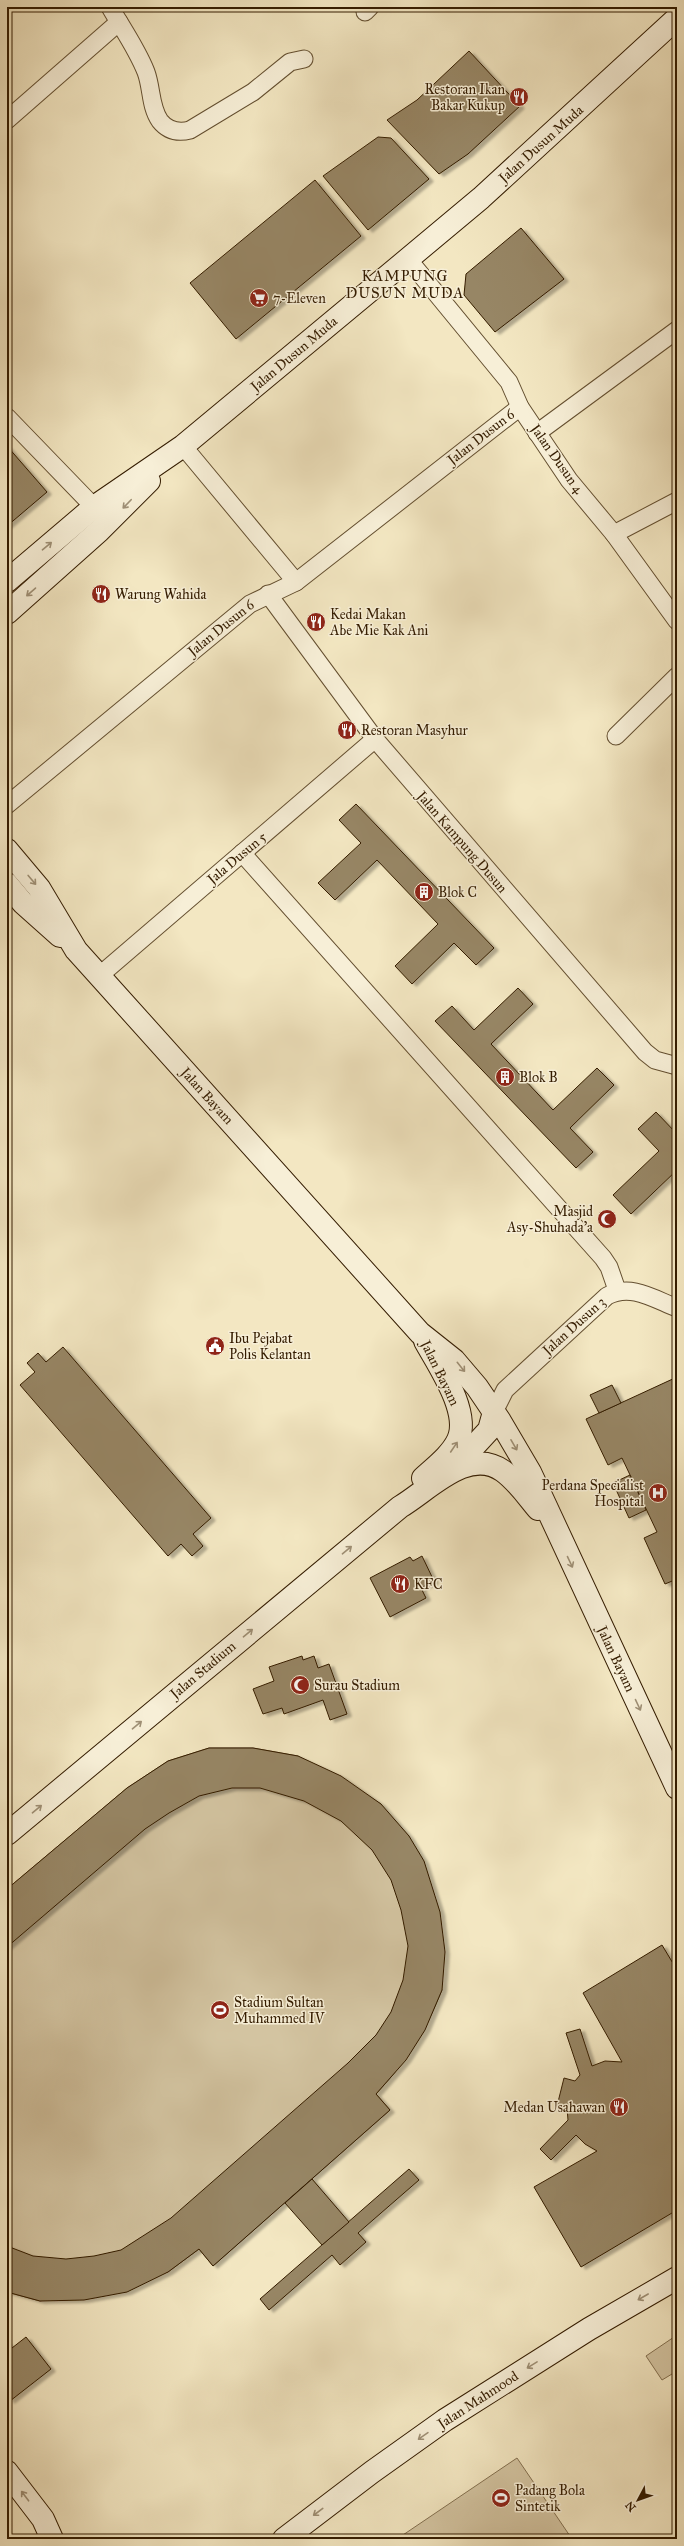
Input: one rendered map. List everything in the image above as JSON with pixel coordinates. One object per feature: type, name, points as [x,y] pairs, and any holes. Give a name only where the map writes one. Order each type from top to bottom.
[{"type":"main road","name":"Jalan Dusun Muda","points":[[7,581],[94,507],[183,446],[481,198],[677,18]]},
{"type":"main road","points":[[7,613],[99,532],[183,446]]},
{"type":"main road","name":"Jalan Bayam","points":[[7,850],[39,888],[76,950],[420,1333],[454,1360],[494,1412],[530,1472],[554,1529],[677,1788]]},
{"type":"main road","points":[[7,884],[23,903],[76,950]]},
{"type":"main road","name":"Jalan Bayam","points":[[400,1507],[413,1486],[450,1452],[458,1439],[461,1426],[451,1391],[420,1333]]},
{"type":"main road","points":[[448,1474],[476,1446],[489,1430],[494,1412]]},
{"type":"main road","name":"Jalan Bayam","points":[[400,1507],[420,1496],[448,1474],[469,1464],[478,1463],[494,1466],[516,1483],[554,1529]]},
{"type":"main road","name":"Jalan Stadium","points":[[7,1834],[400,1507]]},
{"type":"main road","name":"Jalan Mahmood","points":[[283,2537],[445,2420],[589,2329],[677,2278]]},
{"type":"main road","points":[[7,2472],[43,2520],[52,2539]]},
{"type":"main road","points":[[43,2520],[67,2539]]},
{"type":"street","points":[[110,7],[146,70],[151,88],[154,112],[161,122],[170,130],[180,133],[190,130],[253,92],[290,62],[304,59]]},
{"type":"street","points":[[7,120],[119,22]]},
{"type":"street","name":"Jalan Dusun 4","points":[[408,259],[509,382],[520,407],[570,480],[614,534],[677,621]]},
{"type":"street","points":[[537,433],[677,330]]},
{"type":"street","name":"Jalan Dusun 6","points":[[7,805],[250,604],[268,594],[296,582],[520,407]]},
{"type":"street","points":[[7,417],[94,507]]},
{"type":"street","points":[[183,446],[296,582]]},
{"type":"street","points":[[614,534],[677,501]]},
{"type":"street","name":"Jalan Kampung Dusun","points":[[268,594],[375,740],[645,1052],[655,1060],[677,1066]]},
{"type":"street","points":[[616,736],[677,676]]},
{"type":"street","name":"Jala Dusun 5","points":[[99,976],[375,740]]},
{"type":"street","points":[[242,853],[603,1258],[609,1267],[617,1290]]},
{"type":"street","name":"Jalan Dusun 3","points":[[494,1412],[505,1390],[602,1300],[617,1290],[637,1292],[677,1308]]},
{"type":"shaded area","name":"Stadium Sultan Muhammed IV","points":[[209,1748],[253,1748],[298,1756],[381,1804],[442,1990],[428,2021],[414,2046],[398,2069],[376,2094],[390,2110],[213,2266],[199,2249],[168,2272],[40,2301],[7,2292],[7,1889],[127,1788],[168,1761]]},
{"type":"shaded area","points":[[677,2335],[677,2371],[662,2380],[646,2356]]},
{"type":"shaded area","name":"Padang Bola Sintetik","points":[[517,2458],[572,2539],[397,2539]]},
{"type":"building","points":[[469,51],[520,106],[468,154],[439,174],[387,120],[417,100]]},
{"type":"building","points":[[378,137],[391,138],[429,179],[368,230],[323,176]]},
{"type":"building","points":[[315,180],[361,236],[236,339],[190,283]]},
{"type":"building","points":[[521,228],[564,279],[495,332],[464,295],[466,274]]},
{"type":"building","points":[[7,446],[47,492],[7,526]]},
{"type":"building","name":"Blok C","points":[[356,804],[494,948],[476,965],[454,943],[412,984],[395,966],[438,924],[377,860],[335,900],[318,883],[361,843],[339,820]]},
{"type":"building","name":"Blok B","points":[[518,988],[533,1004],[491,1044],[553,1110],[597,1068],[614,1085],[570,1128],[593,1152],[576,1168],[435,1021],[452,1006],[474,1030]]},
{"type":"building","points":[[656,1112],[677,1134],[677,1170],[631,1214],[613,1195],[659,1151],[638,1129]]},
{"type":"building","points":[[63,1347],[211,1518],[193,1534],[203,1546],[192,1556],[181,1544],[168,1556],[20,1385],[35,1372],[27,1363],[38,1353],[46,1362]]},
{"type":"building","name":"Perdana Specialist Hospital","points":[[677,1377],[677,1579],[665,1584],[644,1538],[657,1532],[622,1458],[608,1465],[586,1419]]},
{"type":"building","points":[[612,1385],[621,1403],[599,1413],[590,1395]]},
{"type":"building","points":[[630,1475],[646,1510],[629,1518],[613,1483]]},
{"type":"building","name":"KFC","points":[[422,1556],[434,1581],[421,1588],[426,1598],[390,1617],[370,1578],[410,1557],[413,1561]]},
{"type":"building","name":"Surau Stadium","points":[[302,1656],[303,1660],[314,1656],[318,1668],[329,1664],[347,1714],[330,1720],[323,1700],[284,1714],[282,1708],[263,1714],[253,1689],[274,1681],[269,1667]]},
{"type":"building","points":[[209,1748],[253,1748],[298,1756],[341,1776],[381,1804],[409,1836],[424,1861],[440,1912],[445,1952],[442,1990],[425,2030],[406,2060],[376,2094],[390,2110],[213,2266],[199,2249],[168,2272],[127,2292],[84,2300],[40,2301],[7,2292],[7,2246],[33,2256],[66,2259],[94,2256],[121,2250],[171,2218],[348,2063],[376,2035],[391,2012],[403,1980],[408,1946],[401,1910],[391,1880],[372,1850],[341,1821],[304,1801],[260,1788],[232,1788],[199,1796],[169,1813],[145,1829],[7,1947],[7,1889],[127,1788],[168,1761]]},
{"type":"building","name":"Medan Usahawan","points":[[662,1945],[677,1970],[677,2210],[581,2267],[534,2187],[597,2151],[585,2144],[576,2135],[551,2160],[540,2149],[568,2120],[567,2108],[557,2106],[564,2078],[575,2081],[580,2075],[566,2033],[580,2029],[592,2066],[605,2061],[622,2062],[583,1993]]},
{"type":"building","points":[[409,2169],[419,2180],[358,2233],[366,2242],[340,2265],[332,2255],[269,2310],[260,2299]]},
{"type":"building","points":[[312,2179],[349,2222],[322,2245],[285,2203]]},
{"type":"building","points":[[26,2337],[51,2369],[10,2401],[7,2396],[7,2342],[12,2348]]},
{"type":"place","name":"Restoran Ikan Bakar Kukup","points":[[519,97]]},
{"type":"place","name":"7-Eleven","points":[[259,298]]},
{"type":"place","name":"Warung Wahida","points":[[101,594]]},
{"type":"place","name":"Kedai Makan Abe Mie Kak Ani","points":[[316,622]]},
{"type":"place","name":"Restoran Masyhur","points":[[347,730]]},
{"type":"place","name":"Blok C","points":[[424,892]]},
{"type":"place","name":"Blok B","points":[[505,1077]]},
{"type":"place","name":"Masjid Asy-Shuhada'a","points":[[607,1219]]},
{"type":"place","name":"Ibu Pejabat Polis Kelantan","points":[[215,1346]]},
{"type":"place","name":"Perdana Specialist Hospital","points":[[658,1493]]},
{"type":"place","name":"KFC","points":[[400,1584]]},
{"type":"place","name":"Surau Stadium","points":[[300,1685]]},
{"type":"place","name":"Stadium Sultan Muhammed IV","points":[[220,2010]]},
{"type":"place","name":"Medan Usahawan","points":[[619,2107]]},
{"type":"place","name":"Padang Bola Sintetik","points":[[501,2498]]},
{"type":"district","name":"KAMPUNG DUSUN MUDA","points":[[405,284]]}]
